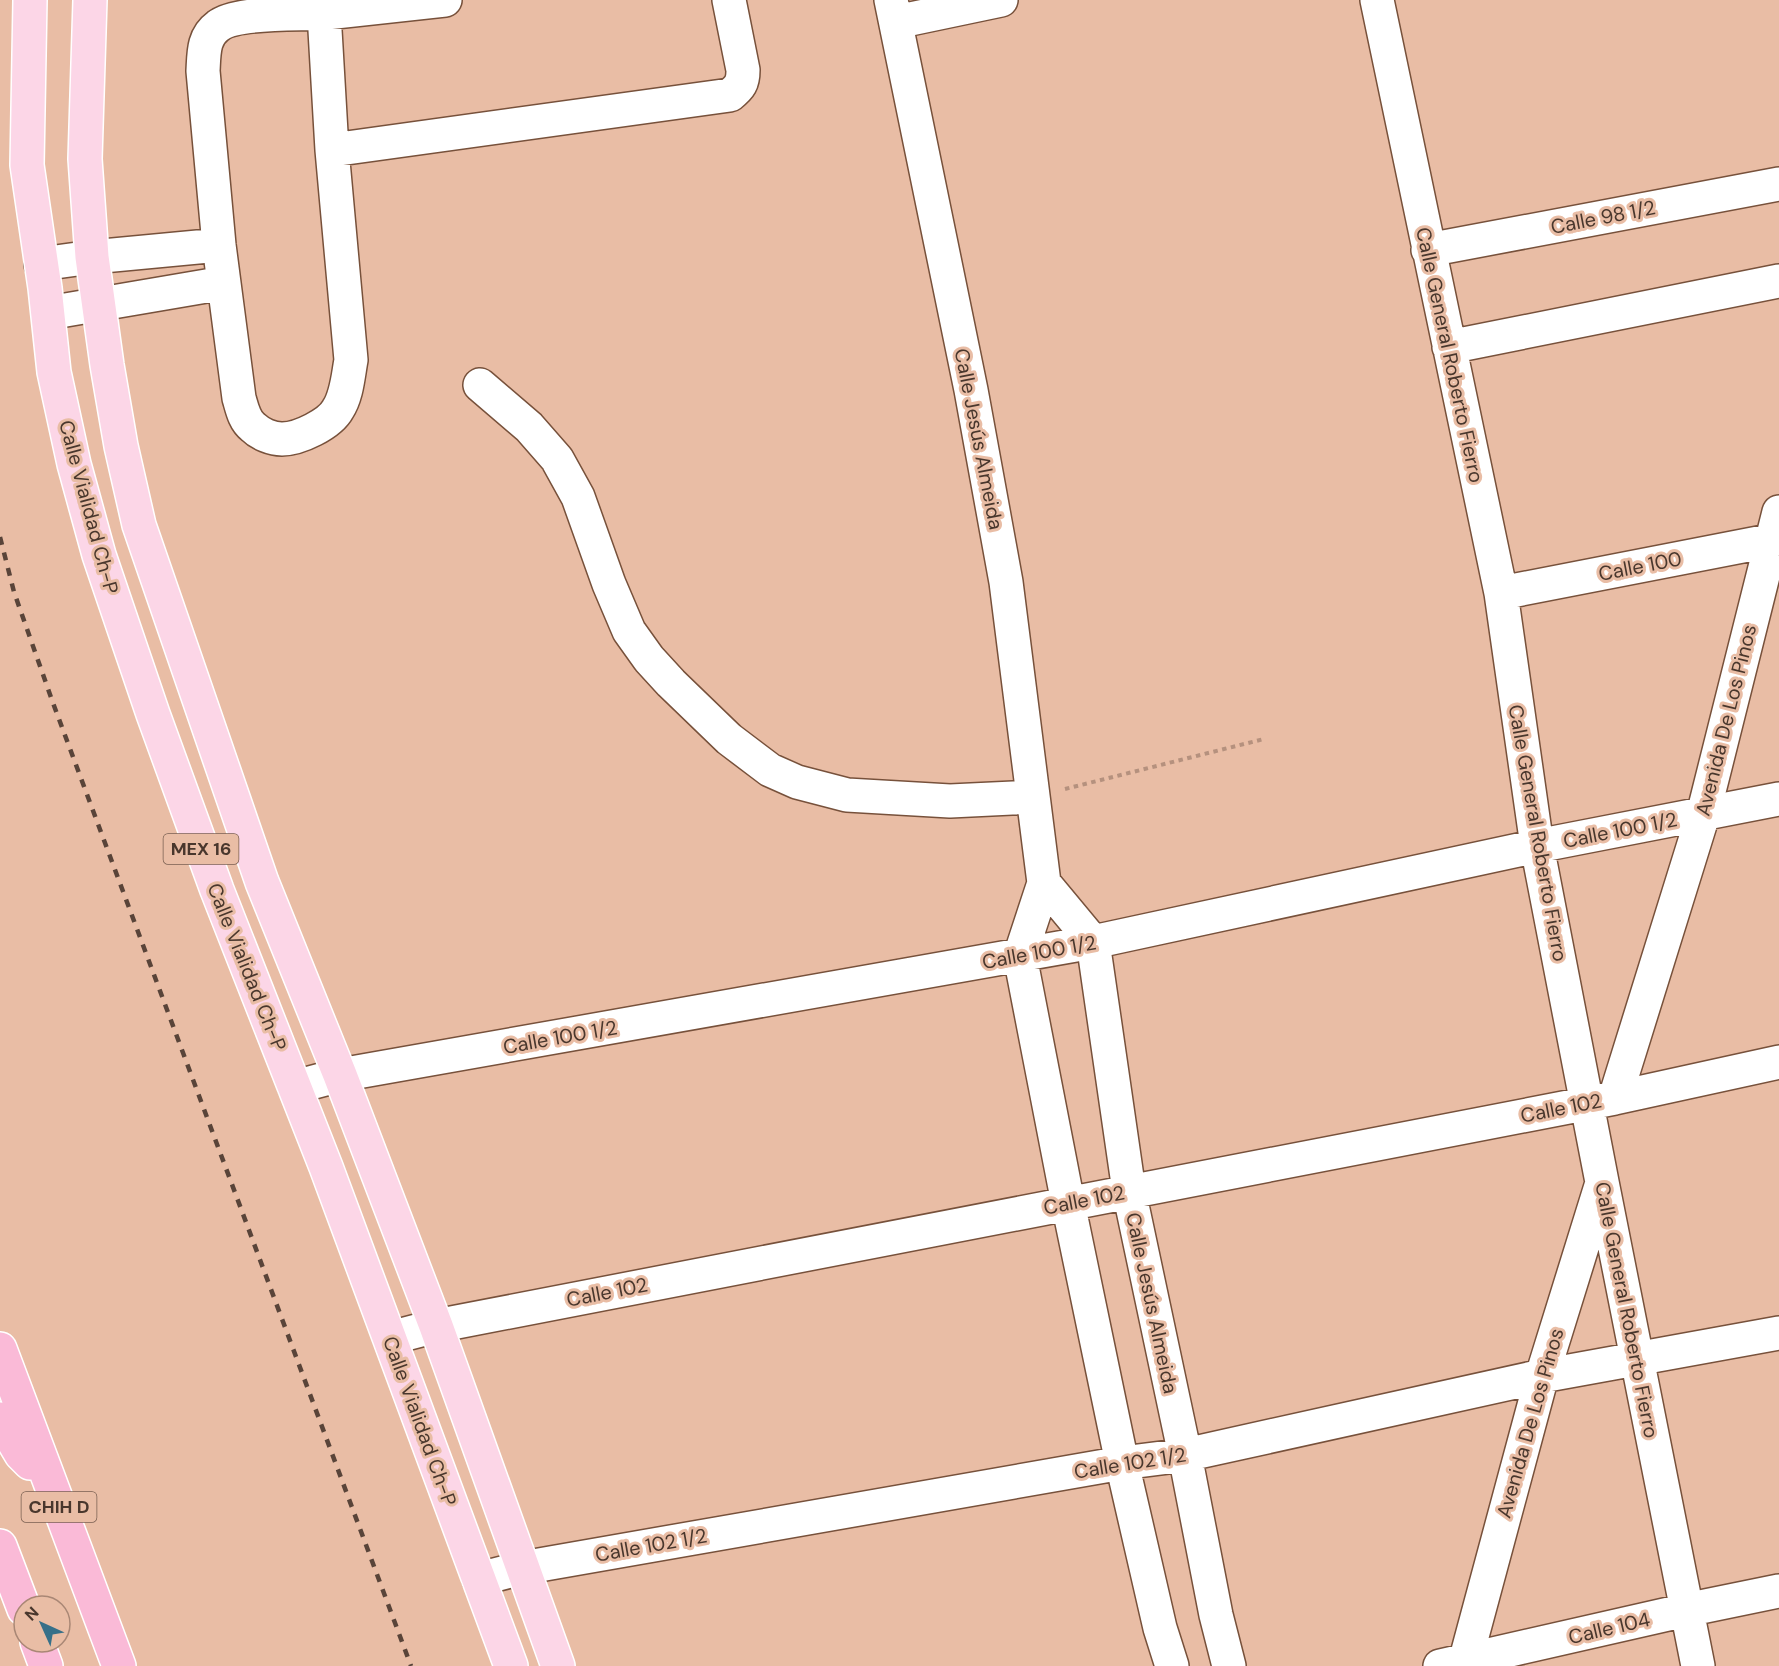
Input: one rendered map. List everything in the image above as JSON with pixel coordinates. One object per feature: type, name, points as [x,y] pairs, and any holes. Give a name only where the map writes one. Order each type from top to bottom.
[{"type":"highway","name":"CHIH D","points":[[0,1349],[118,1666]]},
{"type":"highway","points":[[0,1419],[21,1454],[49,1481]]},
{"type":"highway","points":[[0,1546],[18,1594]]},
{"type":"main road","name":"Calle Vialidad Ch-P","points":[[30,0],[27,165],[42,264],[54,372],[74,464],[99,555],[216,890],[326,1167],[511,1666]]},
{"type":"main road","name":"MEX 16","points":[[90,0],[85,159],[92,257],[121,446],[139,525],[262,882],[340,1075],[436,1326],[558,1666]]},
{"type":"street","points":[[324,13],[332,150],[351,360],[345,393],[338,410],[325,424],[305,434],[283,439],[266,436],[251,426],[244,415],[239,398],[219,245],[203,71],[204,48],[209,33],[220,23],[242,17],[324,13],[445,0]]},
{"type":"street","points":[[332,150],[730,95],[740,88],[743,70],[729,0]]},
{"type":"street","points":[[893,11],[1001,0]]},
{"type":"street","name":"Calle General Roberto Fierro","points":[[1377,0],[1501,593],[1537,846],[1601,1100],[1602,1182],[1698,1666]]},
{"type":"street","name":"Calle Jesús Almeida","points":[[893,11],[971,390],[1004,571],[1044,883],[1020,956],[1122,1463],[1160,1628],[1172,1666]]},
{"type":"street","name":"Calle 98 1/2","points":[[1428,250],[1779,184]]},
{"type":"street","points":[[42,264],[219,245]]},
{"type":"street","points":[[1449,347],[1779,281]]},
{"type":"street","points":[[48,313],[224,283]]},
{"type":"street","points":[[480,385],[529,427],[557,459],[578,497],[609,584],[629,631],[649,659],[729,739],[770,770],[797,782],[847,795],[950,801],[1032,797]]},
{"type":"street","name":"Calle 100","points":[[1501,593],[1776,531]]},
{"type":"street","name":"Avenida De Los Pinos","points":[[1601,1100],[1703,815],[1776,531]]},
{"type":"street","name":"Calle 100 1/2","points":[[295,1087],[340,1075],[1093,942],[1537,846],[1779,799]]},
{"type":"street","points":[[1044,883],[1093,942]]},
{"type":"street","name":"Calle Jesús Almeida","points":[[1093,942],[1128,1191],[1185,1455],[1216,1615],[1229,1666]]},
{"type":"street","name":"Calle 102","points":[[390,1338],[436,1326],[1601,1100],[1779,1062]]},
{"type":"street","name":"Avenida De Los Pinos","points":[[1457,1664],[1602,1182]]},
{"type":"street","name":"Calle 102 1/2","points":[[479,1579],[522,1568],[1122,1463],[1185,1455],[1542,1376],[1779,1333]]},
{"type":"street","name":"Calle 104","points":[[1457,1664],[1686,1610],[1779,1591]]},
{"type":"path","points":[[1032,797],[1264,740]]},
{"type":"railway","points":[[0,537],[14,592],[53,703],[411,1666]]}]
